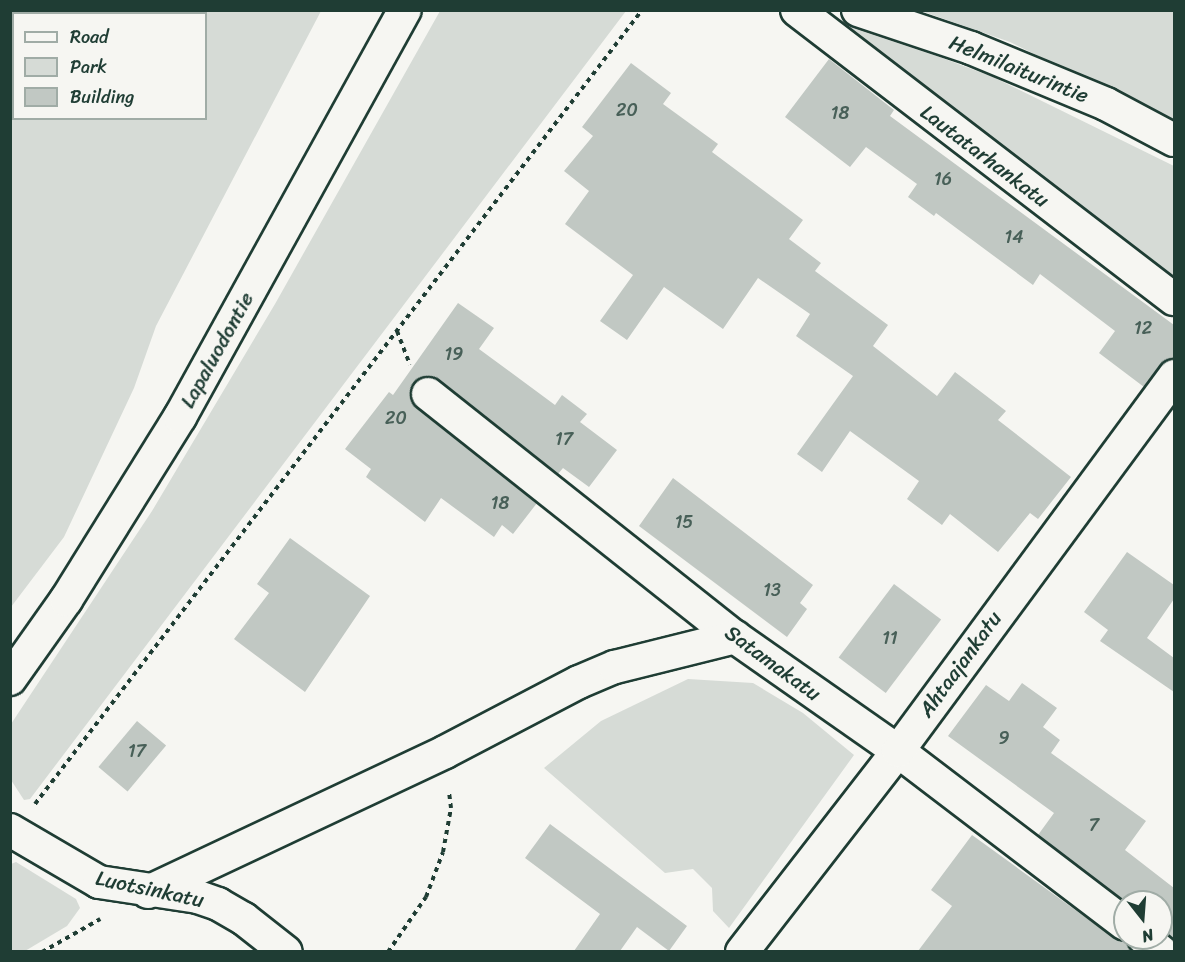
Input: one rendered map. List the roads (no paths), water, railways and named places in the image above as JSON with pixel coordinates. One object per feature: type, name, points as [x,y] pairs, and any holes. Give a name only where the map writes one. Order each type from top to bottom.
[{"type":"street","name":"Lapaluodontie","points":[[10,680],[66,600],[180,417],[405,10]]},
{"type":"street","name":"Lautatarhankatu","points":[[797,10],[1174,299]]},
{"type":"street","name":"Helmilaiturintie","points":[[858,10],[982,52],[1106,104],[1174,140]]},
{"type":"street","name":"Ahtaajankatu","points":[[742,951],[898,751],[1174,376]]},
{"type":"street","name":"Satamakatu","points":[[428,394],[735,637],[898,751],[1113,915]]},
{"type":"street","points":[[148,892],[445,752],[615,667],[735,637]]},
{"type":"street","name":"Luotsinkatu","points":[[12,831],[99,882],[148,892],[198,897],[218,904],[244,919],[286,951]]}]
